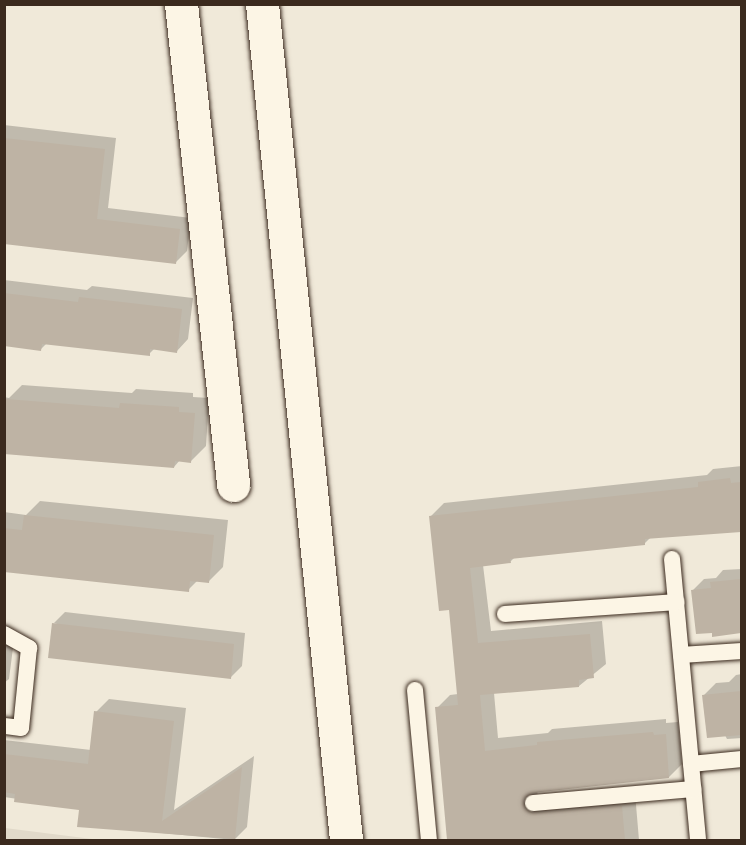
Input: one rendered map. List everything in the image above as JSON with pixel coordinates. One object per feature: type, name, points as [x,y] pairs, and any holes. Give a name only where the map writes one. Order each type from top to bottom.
[{"type":"street","points":[[180,4],[233,485]]},
{"type":"street","points":[[262,4],[346,840]]},
{"type":"lane","points":[[672,559],[698,840]]},
{"type":"lane","points":[[505,614],[676,602]]},
{"type":"lane","points":[[4,634],[29,648],[21,728],[4,726]]},
{"type":"lane","points":[[681,655],[741,651]]},
{"type":"lane","points":[[416,690],[429,840]]},
{"type":"lane","points":[[691,764],[741,759]]},
{"type":"lane","points":[[534,802],[693,789]]},
{"type":"shaded area","points":[[5,828],[100,840],[5,840]]},
{"type":"building","points":[[4,138],[105,149],[97,219],[180,229],[176,264],[4,244]]},
{"type":"building","points":[[4,293],[78,302],[79,297],[182,309],[177,353],[150,349],[150,356],[42,344],[41,351],[4,346]]},
{"type":"building","points":[[6,399],[119,408],[120,403],[179,407],[179,412],[195,413],[191,463],[175,461],[174,468],[4,454]]},
{"type":"building","points":[[730,478],[731,483],[741,482],[741,532],[645,539],[645,545],[510,559],[511,563],[470,568],[478,643],[590,634],[594,678],[579,680],[579,687],[480,695],[485,751],[537,745],[537,742],[653,732],[654,735],[666,734],[669,778],[532,793],[523,799],[525,809],[533,813],[622,806],[625,840],[447,840],[435,707],[458,705],[449,610],[439,611],[429,516],[698,487],[698,482]]},
{"type":"building","points":[[24,515],[214,535],[209,583],[190,581],[189,592],[4,572],[4,528],[22,530]]},
{"type":"building","points":[[741,579],[741,633],[712,637],[712,633],[696,634],[691,590],[711,588],[710,582]]},
{"type":"building","points":[[52,623],[234,644],[231,679],[48,658]]},
{"type":"building","points":[[741,691],[741,735],[707,738],[702,695]]},
{"type":"building","points":[[94,711],[174,721],[162,821],[242,767],[235,839],[77,827],[79,810],[14,802],[15,794],[4,792],[4,754],[88,764]]}]
